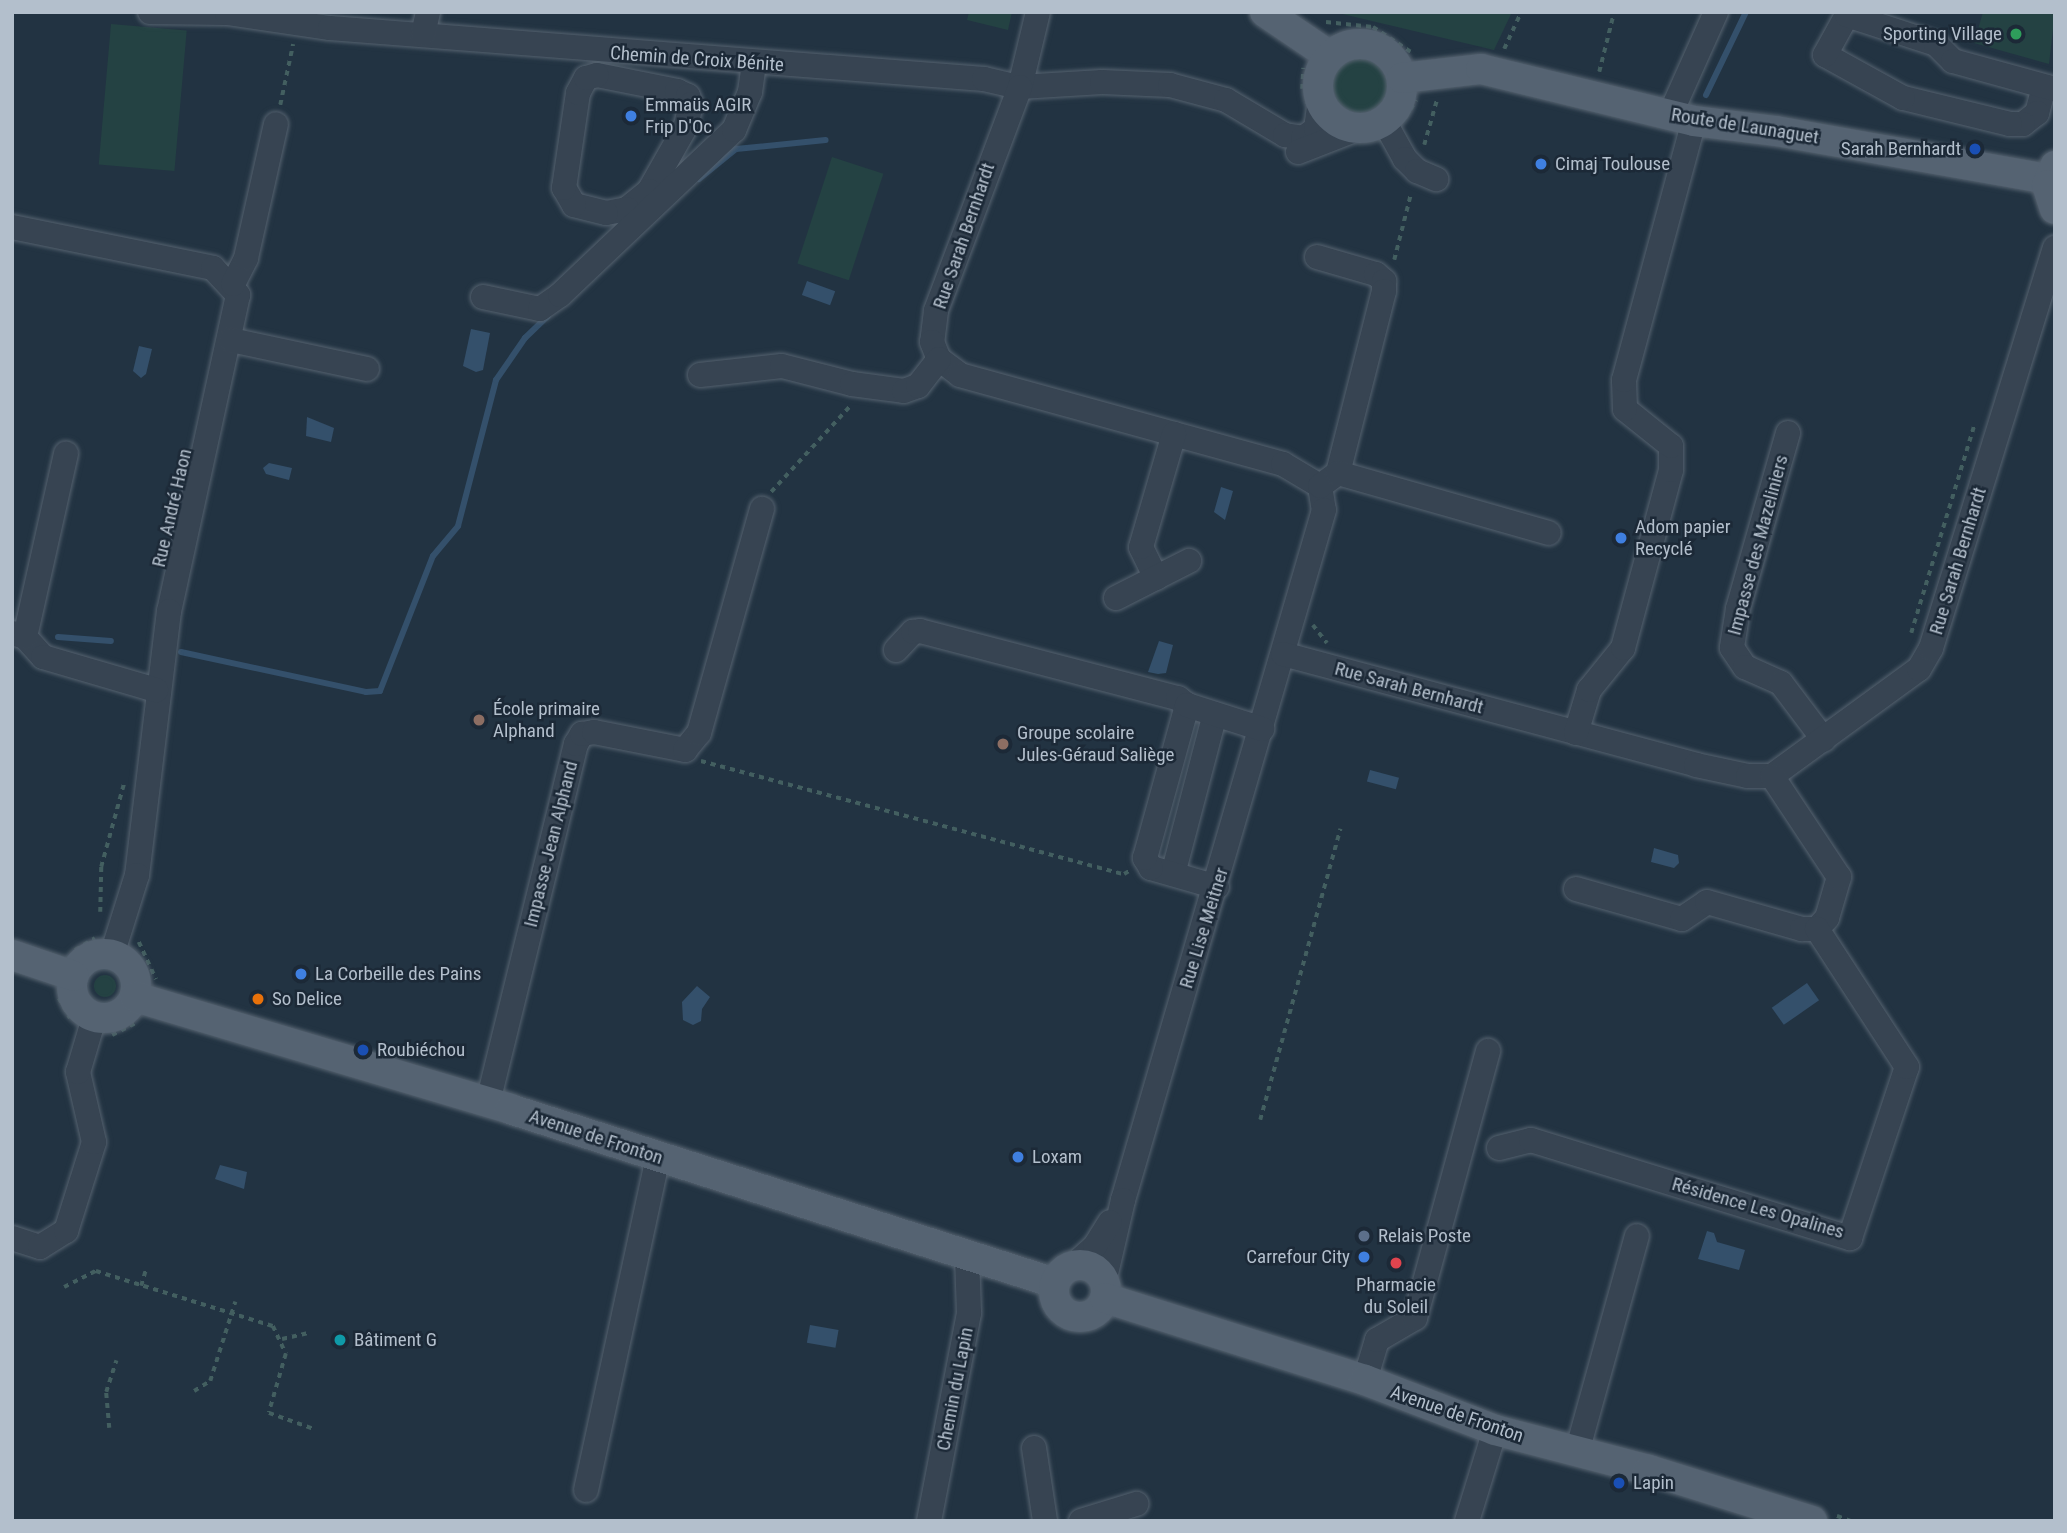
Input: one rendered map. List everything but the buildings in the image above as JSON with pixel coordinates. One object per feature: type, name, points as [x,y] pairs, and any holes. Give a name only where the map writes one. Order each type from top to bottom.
[{"type":"main road","points":[[1265,12],[1330,56]]},
{"type":"main road","points":[[1352,44],[1370,44],[1391,56],[1402,78],[1399,102],[1372,125],[1339,122],[1320,100],[1318,79],[1330,56],[1352,44]]},
{"type":"main road","name":"Route de Launaguet","points":[[1402,78],[1481,69],[1682,118],[2052,173]]},
{"type":"main road","points":[[2052,173],[2055,209]]},
{"type":"main road","points":[[12,956],[64,983],[91,1029],[145,1000],[135,976],[111,939],[64,983]]},
{"type":"main road","name":"Avenue de Fronton","points":[[145,1000],[488,1102],[657,1163],[966,1261],[1053,1275]]},
{"type":"main road","points":[[1092,1269],[1105,1290],[1088,1316],[1072,1316],[1055,1299],[1053,1275],[1092,1269]]},
{"type":"main road","name":"Avenue de Fronton","points":[[1105,1290],[1365,1380],[1495,1430],[1812,1521]]},
{"type":"street","name":"Chemin de Croix Bénite","points":[[150,12],[228,13],[297,23],[426,23],[642,55],[984,79],[1020,87],[1102,82],[1170,85],[1239,108],[1286,135],[1303,138],[1316,129],[1320,100]]},
{"type":"street","name":"Rue Sarah Bernhardt","points":[[939,359],[932,342],[936,311],[1020,87],[1038,12]]},
{"type":"street","points":[[1576,733],[1589,690],[1623,648],[1671,470],[1671,446],[1625,409],[1624,380],[1682,118],[1717,12]]},
{"type":"street","points":[[1847,15],[1936,44],[1953,61],[2049,88],[2036,113],[2023,124],[2010,124],[1903,98],[1878,80],[1825,55],[1847,15]]},
{"type":"street","points":[[637,82],[642,55]]},
{"type":"street","points":[[484,297],[540,309],[554,301],[734,130],[748,100],[754,64]]},
{"type":"street","points":[[597,75],[637,82],[688,96],[686,126],[640,201],[606,214],[574,205],[567,198],[564,177],[581,83],[597,75]]},
{"type":"street","points":[[1239,108],[1266,143],[1291,152],[1311,149],[1372,125],[1417,171],[1436,179]]},
{"type":"street","name":"Rue André Haon","points":[[111,939],[137,875],[156,691],[169,611],[232,340],[238,295],[233,284],[246,258],[275,124]]},
{"type":"street","points":[[12,227],[213,268],[233,284]]},
{"type":"street","name":"Rue Sarah Bernhardt","points":[[1283,654],[1748,776],[1772,776],[1919,669],[1931,648],[2055,248]]},
{"type":"street","points":[[1283,654],[1384,281],[1376,274],[1317,257]]},
{"type":"street","points":[[232,340],[367,369]]},
{"type":"street","points":[[700,374],[782,366],[869,386],[904,390],[918,386],[939,359],[960,375],[1329,479],[1549,533]]},
{"type":"street","name":"Impasse des Mazeliniers","points":[[1788,433],[1738,609],[1732,648],[1745,667],[1781,683],[1824,740]]},
{"type":"street","points":[[1156,578],[1141,547],[1174,434]]},
{"type":"street","points":[[66,454],[19,635],[43,657],[156,691]]},
{"type":"street","points":[[685,750],[699,733],[762,509]]},
{"type":"street","points":[[1116,598],[1189,561]]},
{"type":"street","points":[[896,650],[913,632],[920,631],[1178,698],[1187,705],[1262,729]]},
{"type":"street","name":"Rue Lise Meitner","points":[[1105,1290],[1123,1200],[1217,887],[1283,654]]},
{"type":"street","points":[[1187,705],[1146,863],[1217,887]]},
{"type":"street","points":[[1173,874],[1215,715]]},
{"type":"street","name":"Impasse Jean Alphand","points":[[488,1102],[576,744],[582,734],[594,732],[685,750]]},
{"type":"street","points":[[1576,890],[1682,919],[1707,902],[1802,929],[1817,929],[1827,918],[1839,877],[1772,776]]},
{"type":"street","name":"Résidence Les Opalines","points":[[1499,1148],[1531,1140],[1850,1238],[1907,1067],[1817,929]]},
{"type":"street","points":[[12,1238],[40,1247],[66,1231],[94,1142],[78,1072],[91,1029]]},
{"type":"street","points":[[1365,1380],[1377,1340],[1415,1318],[1488,1051]]},
{"type":"street","points":[[586,1490],[657,1163]]},
{"type":"street","name":"Rue Lise Meitner","points":[[1053,1275],[1096,1246],[1123,1200]]},
{"type":"street","points":[[1577,1452],[1637,1236]]},
{"type":"street","name":"Chemin du Lapin","points":[[929,1521],[969,1313],[966,1261]]},
{"type":"street","points":[[1467,1521],[1495,1430]]},
{"type":"street","points":[[1034,1448],[1045,1521]]},
{"type":"street","points":[[1081,1521],[1136,1504]]},
{"type":"path","points":[[1501,56],[1521,12]]},
{"type":"path","points":[[1598,77],[1614,12]]},
{"type":"path","points":[[275,124],[297,23]]},
{"type":"path","points":[[762,509],[776,483],[869,386]]},
{"type":"path","points":[[685,750],[707,765],[1124,874],[1146,863]]},
{"type":"path","points":[[64,983],[74,1034],[91,1029],[108,1039],[153,1016],[145,1000],[160,985],[134,932],[111,939],[101,867],[127,773]]},
{"type":"path","points":[[1260,1120],[1340,829]]},
{"type":"path","points":[[141,1286],[146,1269]]},
{"type":"path","points":[[64,1287],[96,1271],[273,1326],[282,1339],[286,1354],[269,1413],[314,1429]]},
{"type":"path","points":[[194,1391],[210,1381],[235,1302]]},
{"type":"path","points":[[282,1339],[309,1333]]},
{"type":"path","points":[[109,1429],[106,1392],[116,1361]]},
{"type":"green space","points":[[969,12],[1012,12],[1008,30],[967,20]]},
{"type":"green space","points":[[1334,12],[1512,12],[1494,50]]},
{"type":"green space","name":"Sporting Village","points":[[1983,12],[2055,12],[2049,64],[1974,43]]},
{"type":"green space","points":[[111,24],[187,31],[174,171],[99,164]]},
{"type":"green space","points":[[1355,57],[1365,57],[1380,65],[1386,74],[1386,96],[1380,105],[1365,113],[1355,113],[1337,101],[1332,90],[1332,80],[1344,62]]},
{"type":"green space","points":[[832,157],[883,174],[849,280],[797,264]]},
{"type":"green space","points":[[105,975],[113,978],[116,986],[113,994],[105,997],[97,994],[94,986],[97,978]]},
{"type":"water","points":[[807,281],[835,291],[830,305],[802,295]]},
{"type":"water","points":[[471,329],[490,333],[483,370],[476,372],[463,366]]},
{"type":"water","points":[[139,346],[152,349],[146,374],[141,378],[133,371]]},
{"type":"water","points":[[307,417],[334,428],[331,442],[306,436]]},
{"type":"water","points":[[269,463],[292,468],[289,480],[266,474],[263,468]]},
{"type":"water","points":[[1221,487],[1233,491],[1225,520],[1214,512]]},
{"type":"water","points":[[1159,641],[1173,645],[1166,673],[1158,674],[1148,672]]},
{"type":"water","points":[[1370,770],[1399,778],[1396,789],[1367,782]]},
{"type":"water","points":[[1654,848],[1678,855],[1679,863],[1674,868],[1651,862]]},
{"type":"water","points":[[1807,983],[1819,1000],[1784,1025],[1772,1008]]},
{"type":"water","points":[[697,986],[710,997],[702,1009],[701,1021],[693,1025],[683,1020],[682,1002]]},
{"type":"water","points":[[220,1165],[247,1172],[244,1189],[215,1179]]},
{"type":"water","points":[[1707,1231],[1714,1233],[1717,1242],[1745,1250],[1739,1270],[1698,1259]]},
{"type":"water","points":[[810,1325],[839,1330],[835,1348],[807,1343]]},
{"type":"waterway","points":[[1706,95],[1746,12]]},
{"type":"waterway","points":[[699,179],[736,149],[826,140]]},
{"type":"waterway","points":[[181,652],[366,692],[380,691],[433,556],[458,526],[496,380],[525,338],[548,316]]},
{"type":"waterway","points":[[58,637],[111,641]]},
{"type":"place","name":"Sporting Village","points":[[2016,34]]},
{"type":"place","name":"Emmaüs AGIR Frip D'Oc","points":[[631,116]]},
{"type":"place","name":"Sarah Bernhardt","points":[[1975,149]]},
{"type":"place","name":"Cimaj Toulouse","points":[[1541,164]]},
{"type":"place","name":"Adom papier Recyclé","points":[[1621,538]]},
{"type":"place","name":"École primaire Alphand","points":[[479,720]]},
{"type":"place","name":"Groupe scolaire Jules-Géraud Saliège","points":[[1003,744]]},
{"type":"place","name":"La Corbeille des Pains","points":[[301,974]]},
{"type":"place","name":"So Delice","points":[[258,999]]},
{"type":"place","name":"Roubiéchou","points":[[363,1050]]},
{"type":"place","name":"Loxam","points":[[1018,1157]]},
{"type":"place","name":"Relais Poste","points":[[1364,1236]]},
{"type":"place","name":"Carrefour City","points":[[1364,1257]]},
{"type":"place","name":"Pharmacie du Soleil","points":[[1396,1263]]},
{"type":"place","name":"Bâtiment G","points":[[340,1340]]},
{"type":"place","name":"Lapin","points":[[1619,1483]]}]
